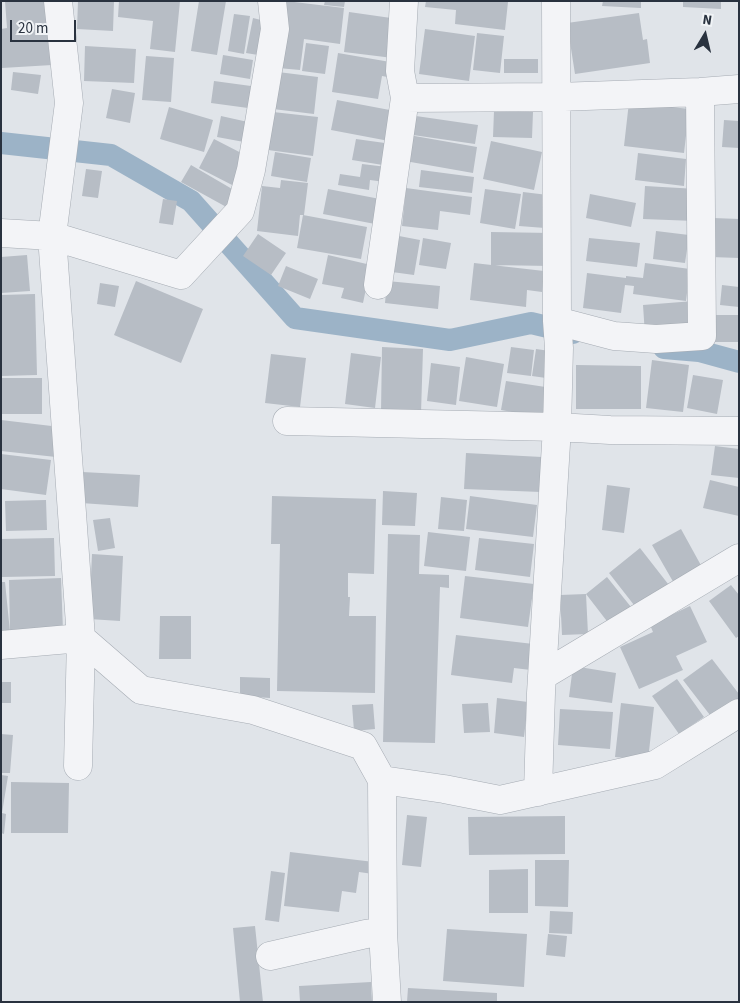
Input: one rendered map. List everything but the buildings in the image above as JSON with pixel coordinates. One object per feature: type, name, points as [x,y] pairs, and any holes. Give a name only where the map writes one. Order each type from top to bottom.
[{"type":"street","points":[[58,1],[69,103],[52,236],[81,638],[78,766]]},
{"type":"street","points":[[1,233],[52,236],[181,275],[240,211],[251,170],[275,29],[272,1]]},
{"type":"street","points":[[378,285],[405,98],[400,71],[404,1]]},
{"type":"street","points":[[538,792],[542,676],[557,426],[556,1]]},
{"type":"street","points":[[405,98],[556,97],[739,89]]},
{"type":"street","points":[[558,331],[656,339],[702,336],[700,92]]},
{"type":"street","points":[[287,421],[557,426],[610,430],[739,431]]},
{"type":"street","points":[[542,676],[739,558]]},
{"type":"street","points":[[1,645],[81,638],[140,690],[253,710],[363,746],[382,780],[383,932],[387,1002]]},
{"type":"street","points":[[382,780],[500,800],[656,765],[739,713]]},
{"type":"street","points":[[270,956],[366,934],[383,932]]},
{"type":"waterway","points":[[1,143],[111,155],[191,201],[295,318],[450,340],[531,323],[573,333]]},
{"type":"waterway","points":[[664,348],[699,351],[739,362]]}]
